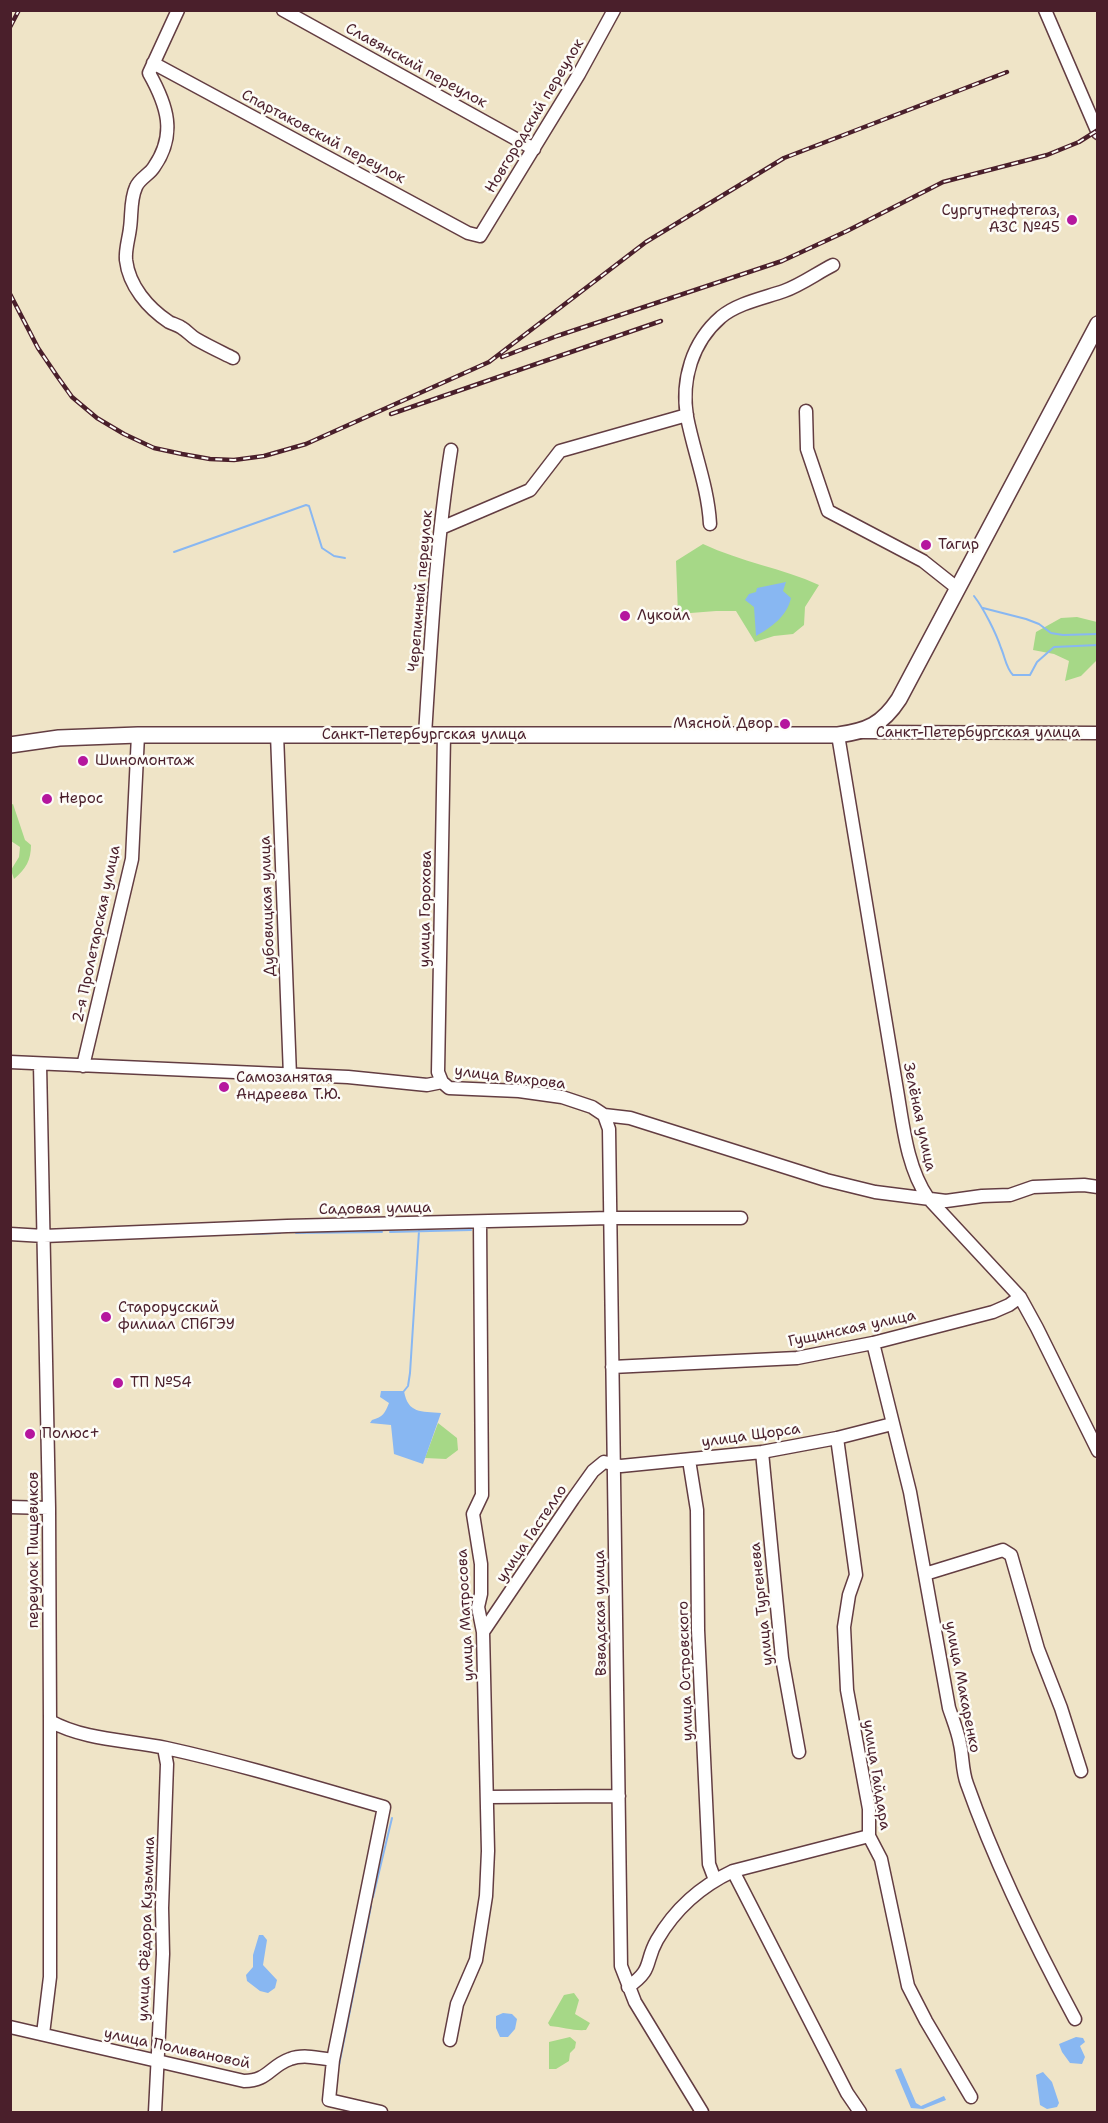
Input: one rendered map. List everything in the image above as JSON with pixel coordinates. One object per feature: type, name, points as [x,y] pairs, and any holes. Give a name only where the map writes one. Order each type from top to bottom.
[{"type":"main road","points":[[858,732],[876,725],[890,712],[1098,324]]},
{"type":"main road","name":"Санкт-Петербургская улица","points":[[10,745],[59,738],[138,735],[838,735],[858,732]]},
{"type":"street","points":[[178,10],[149,73],[162,96],[167,114],[165,144],[159,161],[151,172],[136,185],[126,260],[135,287],[150,306],[170,322],[181,327],[194,339],[233,358]]},
{"type":"street","name":"Славянский переулок","points":[[283,10],[534,149]]},
{"type":"street","name":"Новгородский переулок","points":[[480,236],[579,74],[614,10]]},
{"type":"street","points":[[1045,11],[1098,133]]},
{"type":"street","name":"Спартаковский переулок","points":[[153,63],[468,232],[480,236]]},
{"type":"street","points":[[710,524],[708,504],[687,415],[686,393],[690,360],[697,345],[721,317],[759,299],[786,291],[833,265]]},
{"type":"street","points":[[806,411],[807,449],[828,511],[923,561],[957,588]]},
{"type":"street","points":[[441,528],[530,490],[560,451],[687,415]]},
{"type":"street","name":"Черепичный переулок","points":[[425,735],[431,626],[451,450]]},
{"type":"street","name":"Санкт-Петербургская улица","points":[[858,732],[1098,733]]},
{"type":"street","name":"Дубовицкая улица","points":[[277,734],[290,1076]]},
{"type":"street","name":"2-я Пролетарская улица","points":[[83,1066],[132,859],[138,735]]},
{"type":"street","name":"улица Горохова","points":[[442,1082],[438,1072],[444,735]]},
{"type":"street","name":"Зелёная улица","points":[[838,735],[904,1131],[918,1184],[928,1198],[1020,1297],[1098,1451]]},
{"type":"street","name":"улица Вихрова","points":[[10,1062],[348,1077],[427,1085],[442,1082],[449,1088],[519,1091],[562,1097],[592,1107],[604,1115],[630,1118],[826,1180],[875,1192],[946,1201],[1010,1195],[1033,1187],[1084,1185],[1098,1187]]},
{"type":"street","name":"переулок Пищевиков","points":[[40,1064],[49,1508],[50,1721],[50,1977],[43,2034]]},
{"type":"street","name":"Взвадская улица","points":[[604,1115],[609,1129],[621,1966],[635,2002],[702,2112]]},
{"type":"street","name":"Садовая улица","points":[[10,1234],[44,1236],[287,1226],[610,1218],[741,1218]]},
{"type":"street","name":"улица Матросова","points":[[450,2040],[458,2004],[476,1960],[486,1896],[488,1851],[483,1632],[478,1607],[481,1594],[481,1564],[473,1514],[482,1495],[480,1222]]},
{"type":"street","name":"Гущинская улица","points":[[612,1367],[797,1358],[873,1343],[993,1312],[1010,1305],[1020,1297]]},
{"type":"street","name":"улица Макаренко","points":[[873,1343],[905,1471],[949,1708],[960,1745],[966,1782],[996,1859],[1036,1947],[1075,2019]]},
{"type":"street","name":"улица Щорса","points":[[613,1464],[621,1466],[762,1452],[837,1438],[892,1424]]},
{"type":"street","name":"улица Гайдара","points":[[837,1438],[856,1575],[849,1595],[844,1627],[847,1690],[869,1809],[869,1836],[881,1859],[908,1986],[971,2097]]},
{"type":"street","name":"улица Тургенева","points":[[762,1452],[782,1658],[799,1752]]},
{"type":"street","name":"улица Островского","points":[[689,1460],[697,1510],[698,1630],[709,1864],[714,1880]]},
{"type":"street","name":"улица Гастелло","points":[[483,1632],[593,1471],[604,1462],[613,1464]]},
{"type":"street","points":[[10,1507],[49,1508]]},
{"type":"street","points":[[925,1574],[1003,1550],[1011,1555],[1038,1649],[1062,1708],[1081,1772]]},
{"type":"street","points":[[50,1721],[68,1731],[164,1748],[236,1765],[384,1807],[333,2060],[329,2100],[349,2109],[381,2112]]},
{"type":"street","name":"улица Фёдора Кузьмина","points":[[155,2112],[163,1954],[162,1908],[167,1764],[164,1748]]},
{"type":"street","points":[[488,1797],[619,1796]]},
{"type":"street","points":[[628,1987],[645,1974],[656,1942],[669,1922],[685,1903],[714,1880],[733,1871],[869,1836]]},
{"type":"street","points":[[733,1871],[847,2093],[860,2112]]},
{"type":"street","name":"улица Поливановой","points":[[10,2026],[244,2081],[256,2081],[291,2058],[333,2060]]},
{"type":"green space","points":[[703,544],[819,585],[805,607],[804,625],[793,634],[774,636],[755,642],[736,611],[678,614],[676,561]]},
{"type":"green space","points":[[1077,617],[1097,622],[1097,660],[1081,676],[1065,681],[1069,661],[1054,654],[1033,650],[1036,632],[1061,618]]},
{"type":"green space","points":[[13,804],[25,840],[31,845],[27,864],[14,879],[11,870],[19,857],[20,847],[11,841],[11,805]]},
{"type":"green space","points":[[438,1423],[457,1438],[458,1450],[446,1459],[425,1458]]},
{"type":"green space","points":[[574,1993],[579,2000],[575,2014],[590,2023],[586,2030],[550,2026],[548,2023],[564,1995]]},
{"type":"green space","points":[[570,2037],[576,2042],[575,2048],[570,2053],[569,2061],[556,2069],[549,2069],[549,2042]]},
{"type":"water","points":[[786,582],[783,591],[791,598],[786,610],[773,625],[756,636],[754,607],[745,600],[749,594],[756,592],[757,588]]},
{"type":"water","points":[[381,1391],[404,1391],[412,1408],[441,1413],[423,1464],[394,1454],[391,1425],[370,1423],[383,1414],[389,1403],[380,1397]]},
{"type":"water","points":[[259,1935],[263,1935],[267,1940],[263,1965],[277,1980],[275,1988],[268,1993],[260,1991],[247,1981],[246,1975],[253,1967],[253,1955]]},
{"type":"water","points":[[503,2013],[512,2014],[517,2019],[515,2029],[508,2037],[500,2037],[496,2028],[496,2016]]},
{"type":"water","points":[[1076,2037],[1083,2038],[1085,2042],[1080,2046],[1085,2057],[1082,2064],[1070,2063],[1059,2044]]},
{"type":"water","points":[[901,2068],[916,2103],[921,2106],[944,2096],[946,2100],[923,2109],[911,2108],[895,2070]]},
{"type":"water","points":[[1043,2072],[1052,2082],[1059,2103],[1057,2107],[1047,2109],[1040,2105],[1036,2075]]},
{"type":"waterway","points":[[174,552],[306,505],[309,506],[322,548],[334,556],[345,558]]},
{"type":"waterway","points":[[974,596],[993,628],[1007,666],[1013,675],[1030,675],[1037,662],[1054,647],[1098,645]]},
{"type":"waterway","points":[[983,608],[1026,619],[1039,624],[1051,633],[1098,634]]},
{"type":"waterway","points":[[390,1232],[471,1230]]},
{"type":"waterway","points":[[404,1391],[408,1386],[410,1373],[419,1231]]},
{"type":"waterway","points":[[296,1233],[382,1232]]},
{"type":"waterway","points":[[253,1234],[280,1233]]},
{"type":"waterway","points":[[373,1897],[392,1818]]},
{"type":"waterway","points":[[339,2065],[371,1906]]},
{"type":"railway","points":[[10,27],[19,10]]},
{"type":"railway","points":[[10,294],[38,348],[57,376],[72,397],[97,418],[154,448],[210,459],[234,460],[264,456],[306,444],[489,362],[646,242],[784,158],[1007,72]]},
{"type":"railway","points":[[502,357],[557,336],[782,261],[943,182],[1047,155],[1079,142],[1098,130]]},
{"type":"railway","points":[[391,414],[661,321]]},
{"type":"place","name":"Сургутнефтегаз, АЗС №45","points":[[1072,220]]},
{"type":"place","name":"Тагир","points":[[926,545]]},
{"type":"place","name":"Лукойл","points":[[625,616]]},
{"type":"place","name":"Мясной Двор","points":[[785,724]]},
{"type":"place","name":"Шиномонтаж","points":[[83,761]]},
{"type":"place","name":"Нерос","points":[[47,799]]},
{"type":"place","name":"Самозанятая Андреева Т.Ю.","points":[[224,1087]]},
{"type":"place","name":"Старорусский филиал СПбГЭУ","points":[[106,1317]]},
{"type":"place","name":"ТП №54","points":[[118,1383]]},
{"type":"place","name":"Полюс+","points":[[30,1434]]}]
